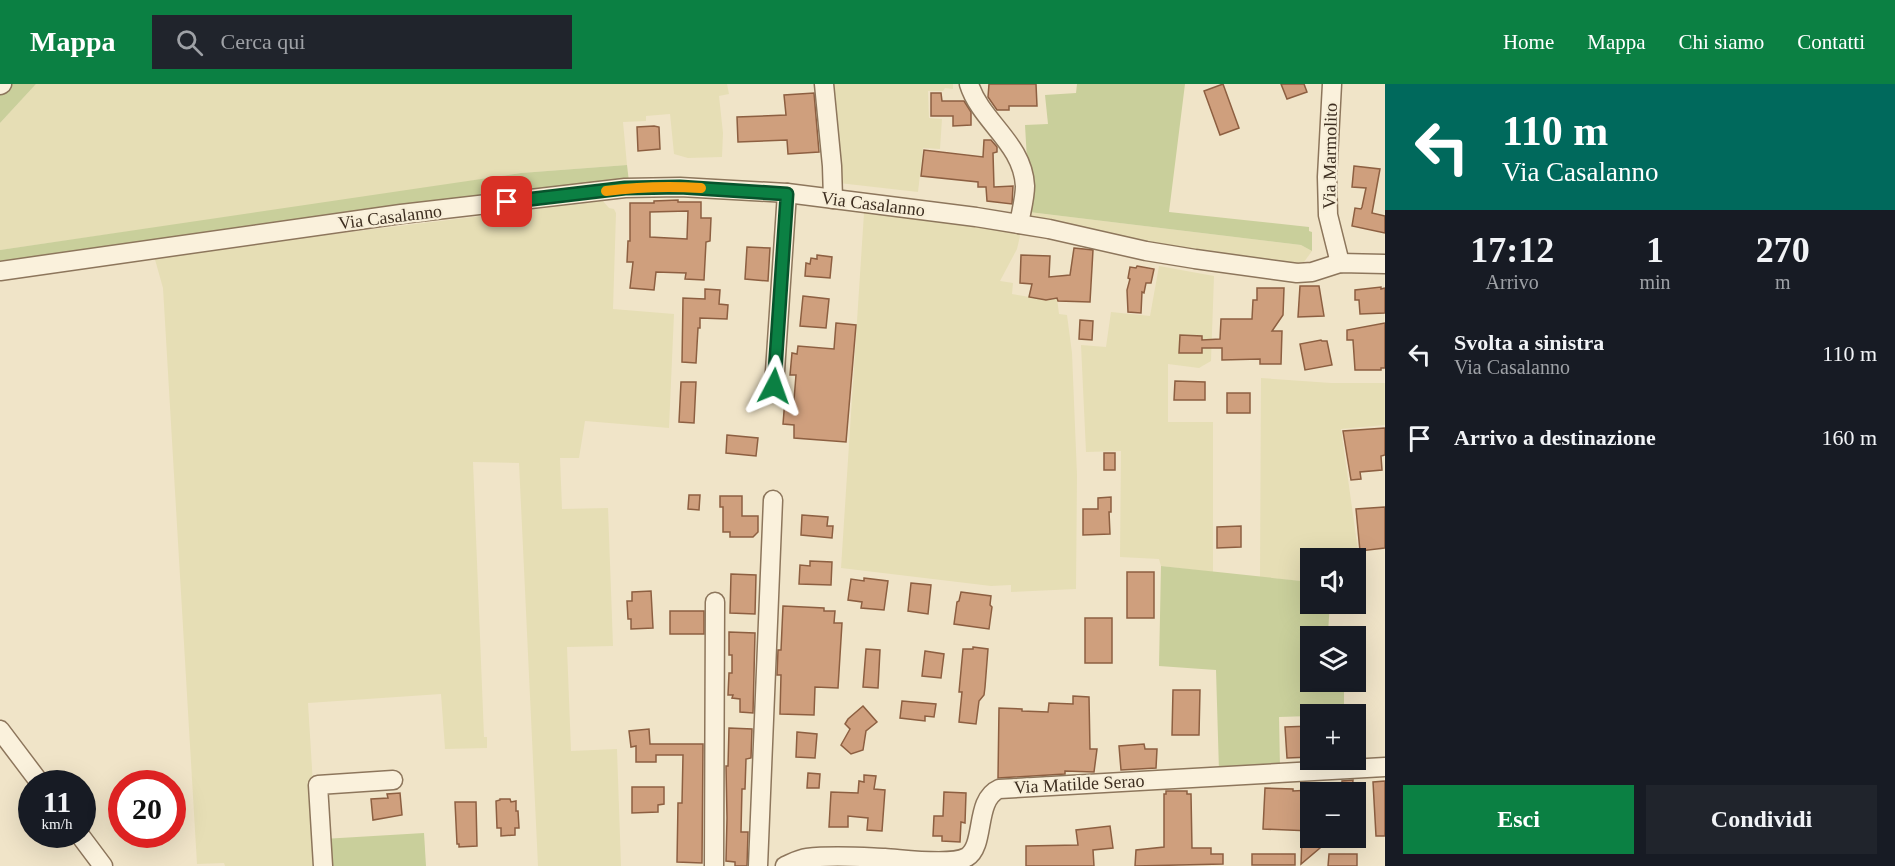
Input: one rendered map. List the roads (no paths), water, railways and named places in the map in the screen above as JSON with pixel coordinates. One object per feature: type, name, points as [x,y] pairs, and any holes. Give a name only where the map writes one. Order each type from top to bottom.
[{"type":"street","points":[[824,84],[832,166],[832,199]]},
{"type":"street","points":[[969,84],[980,108],[1008,141],[1016,155],[1025,186],[1019,224]]},
{"type":"street","name":"Via Marmolito","points":[[1332,84],[1327,177],[1328,215],[1340,262]]},
{"type":"street","name":"Via Casalanno","points":[[0,272],[401,214],[625,188],[680,187],[787,194],[1019,224],[1156,252],[1297,273],[1312,272],[1340,262],[1385,264]]},
{"type":"street","points":[[774,386],[787,194]]},
{"type":"street","points":[[758,866],[773,500]]},
{"type":"street","points":[[714,866],[715,602]]},
{"type":"street","points":[[0,730],[30,770]]},
{"type":"street","name":"Via Matilde Serao","points":[[785,866],[805,858],[885,858],[927,861],[956,860],[966,857],[970,855],[977,839],[986,800],[992,792],[999,789],[1385,767]]},
{"type":"street","points":[[322,866],[318,785],[393,780]]},
{"type":"street","points":[[90,848],[103,866]]}]
